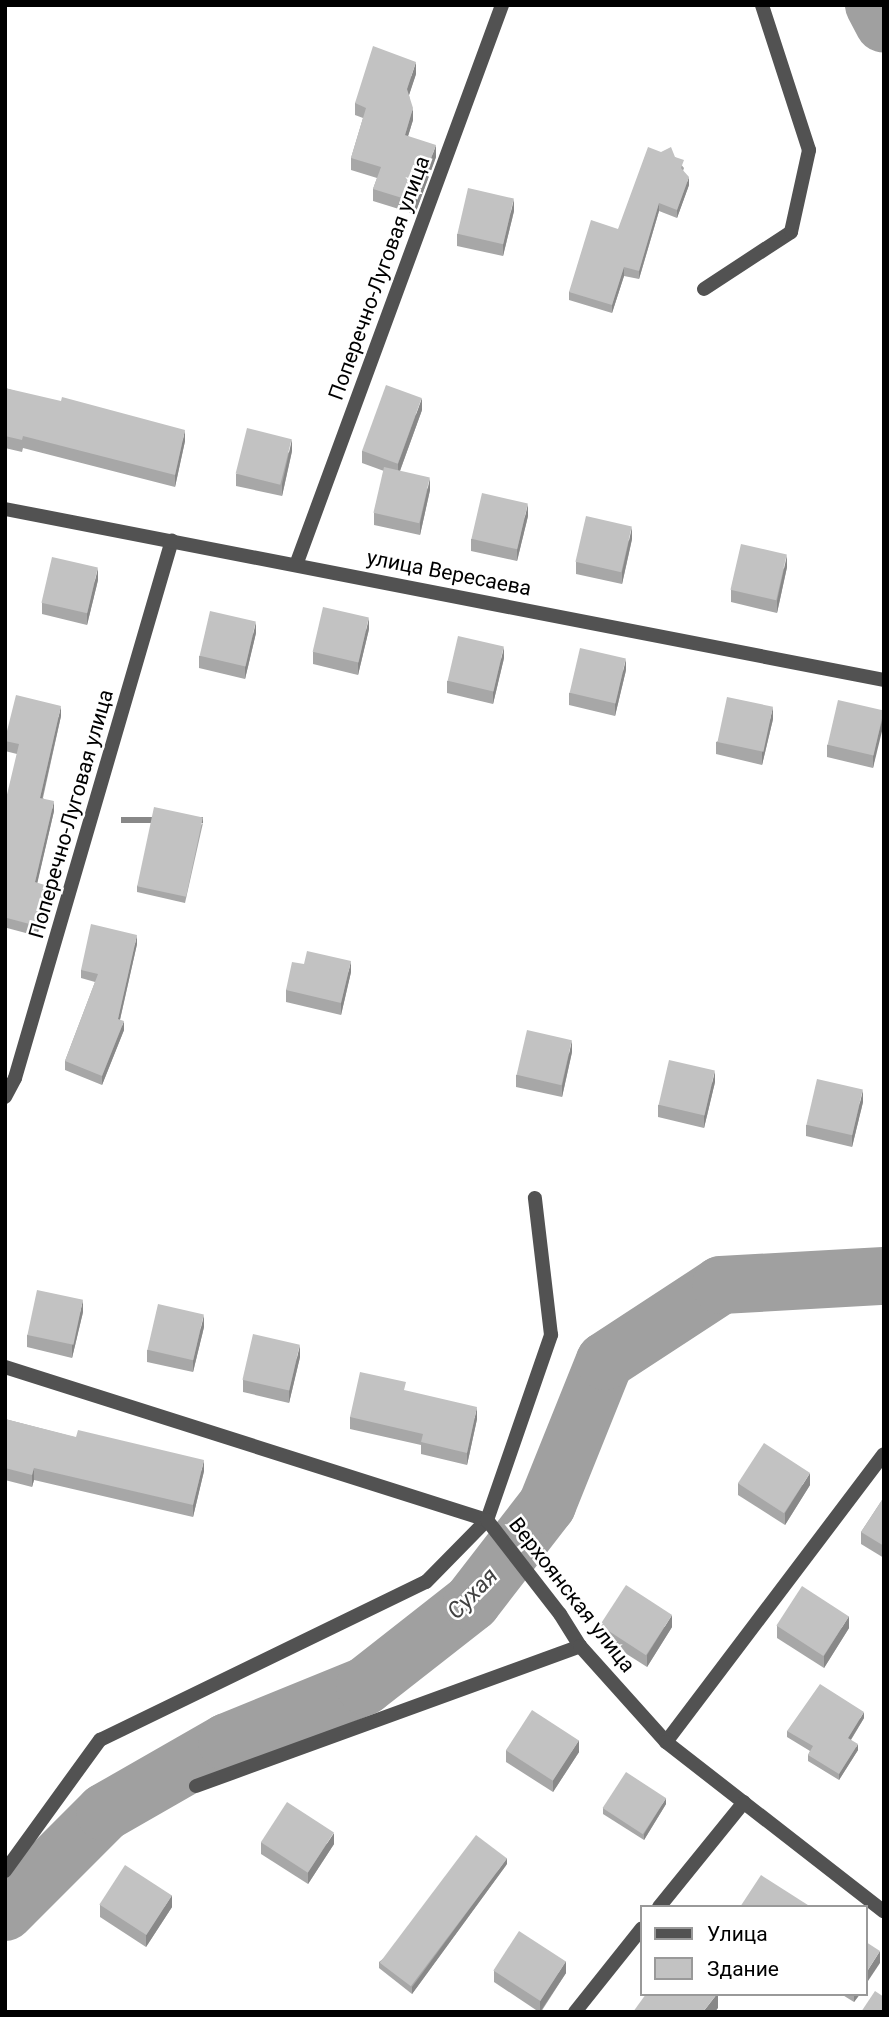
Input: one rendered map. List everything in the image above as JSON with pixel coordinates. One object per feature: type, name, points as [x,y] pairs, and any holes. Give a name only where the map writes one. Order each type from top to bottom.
[{"type":"street","name":"Поперечно-Луговая улица","points":[[296,565],[502,5]]},
{"type":"street","points":[[704,289],[791,232],[809,150],[761,5]]},
{"type":"street","name":"улица Вересаева","points":[[5,509],[884,680]]},
{"type":"street","name":"Поперечно-Луговая улица","points":[[5,1097],[19,1065],[172,541]]},
{"type":"street","points":[[5,1871],[100,1740],[426,1583],[487,1520],[551,1335],[535,1198]]},
{"type":"street","name":"Верхоянская улица","points":[[5,1367],[487,1520],[561,1614],[580,1646],[666,1742],[884,1912]]},
{"type":"street","points":[[666,1742],[884,1454]]},
{"type":"street","points":[[196,1786],[580,1646]]},
{"type":"street","points":[[662,1905],[744,1802]]},
{"type":"street","points":[[575,2012],[640,1931]]},
{"type":"building","points":[[373,46],[416,62],[407,89],[413,108],[405,135],[436,145],[415,202],[373,189],[381,167],[351,158],[366,108],[355,103]]},
{"type":"building","points":[[648,147],[661,152],[671,147],[675,157],[684,160],[681,168],[689,177],[677,210],[659,203],[639,271],[624,267],[612,305],[569,292],[591,220],[618,229]]},
{"type":"building","points":[[468,188],[514,199],[503,244],[457,234]]},
{"type":"building","points":[[386,385],[422,398],[398,464],[362,451]]},
{"type":"building","points":[[5,388],[61,401],[62,397],[185,430],[175,475],[23,436],[22,440],[5,436]]},
{"type":"building","points":[[247,428],[292,439],[280,485],[236,474]]},
{"type":"building","points":[[384,467],[430,478],[419,523],[373,513]]},
{"type":"building","points":[[482,493],[528,504],[517,549],[471,539]]},
{"type":"building","points":[[586,516],[632,527],[621,572],[575,562]]},
{"type":"building","points":[[741,544],[787,555],[776,600],[730,590]]},
{"type":"building","points":[[52,557],[98,568],[87,613],[41,603]]},
{"type":"building","points":[[323,607],[369,618],[358,662],[313,652]]},
{"type":"building","points":[[210,611],[256,622],[245,666],[200,656]]},
{"type":"building","points":[[458,636],[504,647],[493,691],[448,681]]},
{"type":"building","points":[[580,648],[626,659],[615,703],[570,693]]},
{"type":"building","points":[[16,695],[61,706],[40,798],[54,801],[35,882],[48,886],[37,926],[7,918],[5,926],[5,803],[19,744],[5,739]]},
{"type":"building","points":[[727,697],[773,707],[763,752],[717,742]]},
{"type":"building","points":[[838,700],[884,711],[873,755],[828,745]]},
{"type":"building","points":[[154,807],[203,817],[186,897],[137,886]]},
{"type":"building","points":[[91,924],[137,935],[118,1019],[124,1021],[102,1076],[65,1061],[98,974],[81,970]]},
{"type":"building","points":[[307,951],[351,961],[341,1003],[286,990],[292,962],[304,964]]},
{"type":"building","points":[[527,1030],[572,1040],[561,1085],[517,1075]]},
{"type":"building","points":[[669,1060],[715,1071],[704,1115],[659,1105]]},
{"type":"building","points":[[817,1079],[863,1090],[852,1135],[806,1125]]},
{"type":"building","points":[[37,1290],[83,1300],[73,1345],[27,1335]]},
{"type":"building","points":[[158,1304],[204,1315],[193,1360],[147,1350]]},
{"type":"building","points":[[253,1334],[300,1345],[289,1391],[242,1380]]},
{"type":"building","points":[[360,1372],[406,1382],[404,1390],[477,1407],[467,1453],[421,1442],[423,1434],[350,1417]]},
{"type":"building","points":[[5,1419],[76,1437],[78,1430],[204,1460],[193,1505],[34,1468],[32,1475],[5,1468]]},
{"type":"building","points":[[764,1443],[810,1473],[784,1513],[738,1483]]},
{"type":"building","points":[[884,1497],[884,1546],[861,1532]]},
{"type":"building","points":[[626,1585],[672,1615],[646,1655],[600,1625]]},
{"type":"building","points":[[802,1586],[849,1616],[823,1656],[776,1625]]},
{"type":"building","points":[[820,1684],[864,1712],[848,1738],[858,1744],[839,1774],[808,1755],[813,1746],[787,1731]]},
{"type":"building","points":[[532,1710],[579,1740],[553,1781],[506,1750]]},
{"type":"building","points":[[626,1772],[666,1798],[643,1834],[603,1808]]},
{"type":"building","points":[[287,1802],[334,1832],[308,1873],[261,1842]]},
{"type":"building","points":[[476,1835],[507,1858],[411,1986],[380,1963]]},
{"type":"building","points":[[125,1865],[172,1895],[146,1935],[99,1904]]},
{"type":"building","points":[[761,1875],[808,1905],[741,1905]]},
{"type":"building","points":[[519,1931],[566,1961],[540,2001],[493,1970]]},
{"type":"building","points":[[868,1943],[880,1951],[868,1970]]},
{"type":"building","points":[[875,1991],[884,1997],[884,2012],[861,2012]]},
{"type":"building","points":[[645,1996],[715,1996],[703,2012],[633,2012]]},
{"type":"waterway","name":"Сухая","points":[[874,5],[884,24]]},
{"type":"waterway","name":"Сухая","points":[[5,1912],[105,1812],[227,1742],[365,1686],[472,1602],[547,1505],[605,1361],[721,1285],[884,1276]]}]
